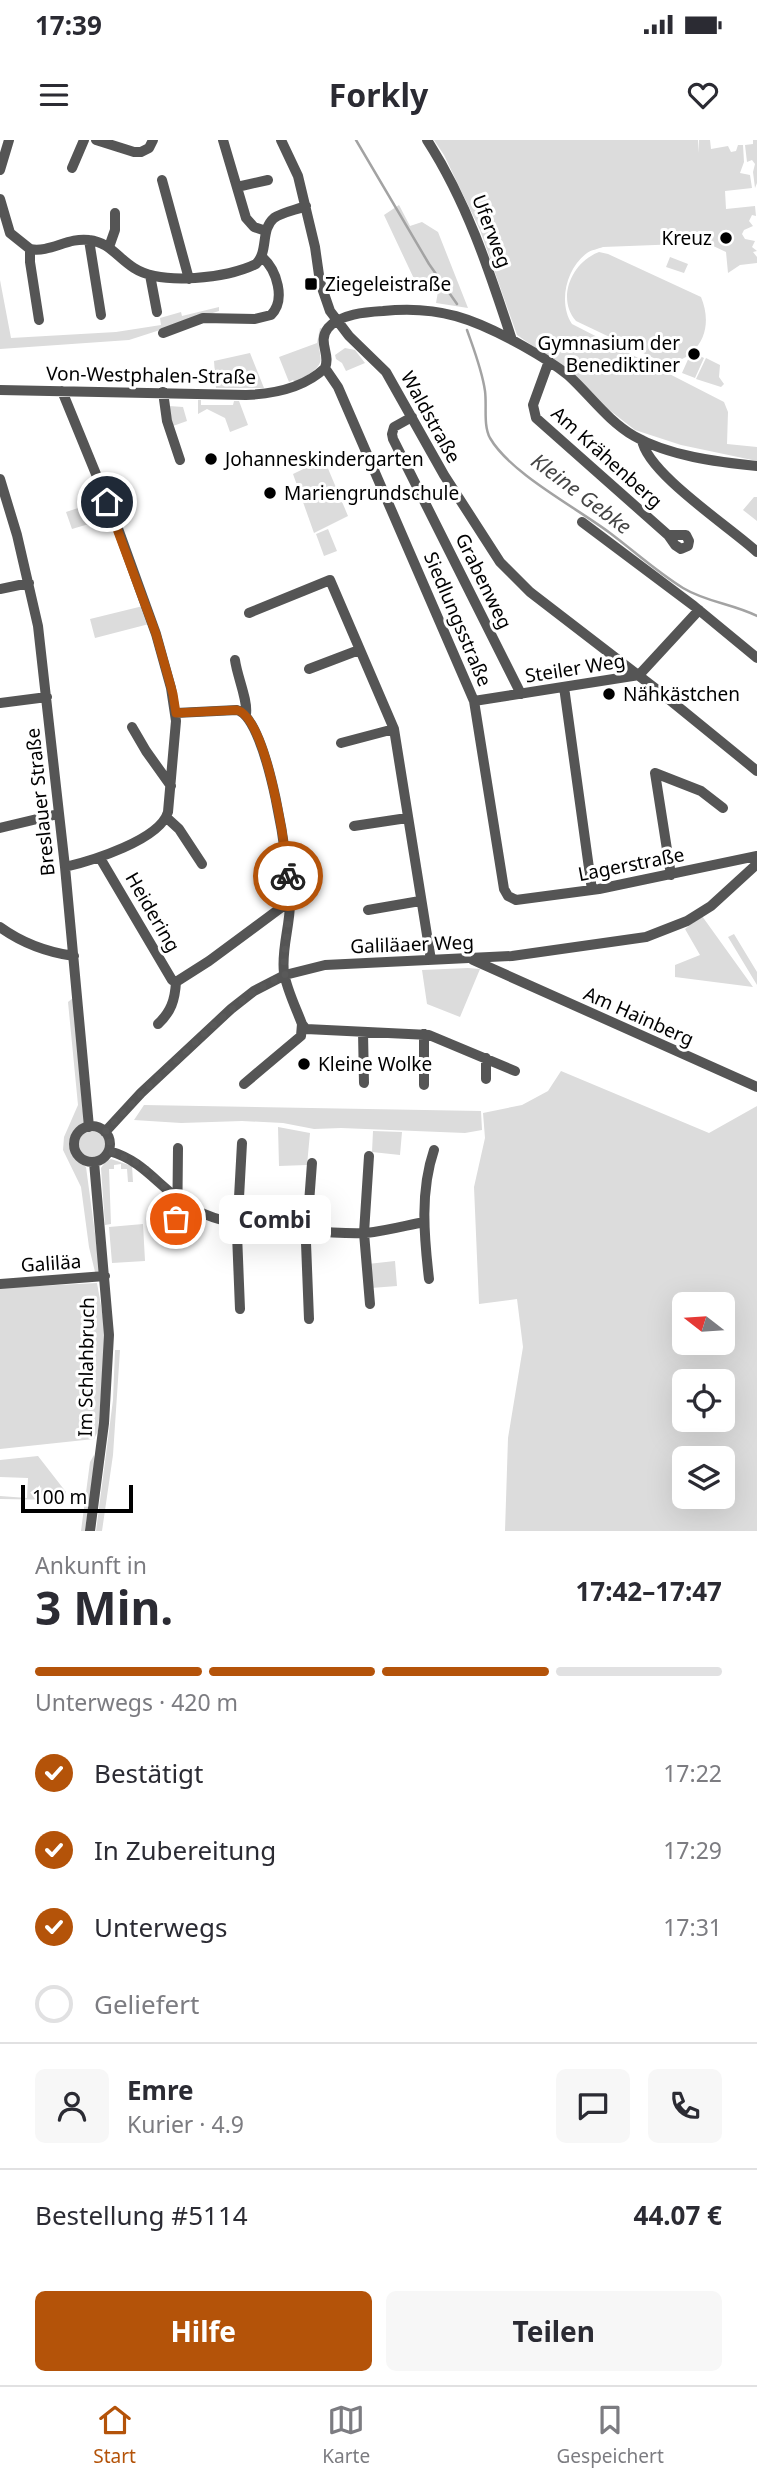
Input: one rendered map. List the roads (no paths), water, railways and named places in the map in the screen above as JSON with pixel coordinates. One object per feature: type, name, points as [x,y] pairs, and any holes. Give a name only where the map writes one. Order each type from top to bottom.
[{"type":"street","points":[[0,170],[9,140]]},
{"type":"street","points":[[72,169],[84,140]]},
{"type":"street","points":[[96,140],[137,152],[149,148],[153,140]]},
{"type":"street","points":[[223,140],[248,222],[254,228],[266,231]]},
{"type":"street","name":"Waldstraße","points":[[281,140],[295,167],[306,206],[320,282],[330,311],[386,372],[449,485],[505,569],[538,599],[639,675],[757,770]]},
{"type":"street","name":"Uferweg","points":[[427,140],[453,183],[471,223],[512,340]]},
{"type":"street","points":[[162,180],[189,279]]},
{"type":"street","points":[[237,187],[268,180]]},
{"type":"street","points":[[0,199],[7,224],[15,239],[30,249],[45,249],[73,240],[89,240],[109,247],[136,269],[167,279],[189,279],[249,267],[262,257],[266,231],[271,222],[278,216],[306,206]]},
{"type":"street","points":[[109,247],[116,230],[115,212]]},
{"type":"street","points":[[89,240],[101,315]]},
{"type":"street","points":[[30,249],[39,320]]},
{"type":"street","points":[[163,333],[203,318],[255,318],[271,315],[279,303],[277,288],[272,268],[262,257]]},
{"type":"street","points":[[150,275],[157,312]]},
{"type":"street","points":[[325,368],[327,358],[324,336],[337,321],[375,311],[412,309],[472,320],[549,361],[567,375],[617,425],[642,440],[691,455],[757,466]]},
{"type":"street","name":"Am Krähenberg","points":[[549,361],[534,405],[536,418],[668,534]]},
{"type":"street","name":"Von-Westphalen-Straße","points":[[0,390],[246,395],[270,393],[298,385],[325,368]]},
{"type":"street","name":"Siedlungsstraße","points":[[325,368],[344,400],[474,701],[504,889],[510,898]]},
{"type":"street","points":[[62,391],[142,594],[169,677],[176,713],[167,818],[177,825],[202,864]]},
{"type":"street","points":[[163,392],[167,421],[180,460]]},
{"type":"street","name":"Grabenweg","points":[[412,417],[394,427],[392,436],[521,694]]},
{"type":"street","points":[[642,440],[644,450],[668,478],[757,552]]},
{"type":"street","name":"Breslauer Straße","points":[[0,479],[38,626],[65,867],[89,1127]]},
{"type":"street","points":[[582,522],[699,610],[757,658]]},
{"type":"street","points":[[249,613],[330,580],[394,729],[431,960]]},
{"type":"street","points":[[0,589],[29,583]]},
{"type":"street","points":[[639,675],[699,610]]},
{"type":"street","points":[[309,669],[359,650]]},
{"type":"street","points":[[235,660],[246,703],[246,714],[268,767],[275,794],[290,901],[285,975],[302,1024],[301,1036],[244,1084]]},
{"type":"street","name":"Steiler Weg","points":[[474,701],[639,675]]},
{"type":"street","points":[[564,687],[592,890]]},
{"type":"street","points":[[0,703],[47,697]]},
{"type":"street","points":[[176,713],[237,710],[246,714]]},
{"type":"street","points":[[132,727],[171,786]]},
{"type":"street","points":[[341,743],[394,729]]},
{"type":"street","points":[[671,875],[655,773],[701,791],[723,808]]},
{"type":"street","points":[[0,828],[58,814]]},
{"type":"street","name":"Heidering","points":[[65,867],[100,858],[154,831],[167,818]]},
{"type":"street","points":[[354,827],[407,818]]},
{"type":"street","name":"Lagerstraße","points":[[510,898],[522,900],[592,890],[757,856]]},
{"type":"street","name":"Heidering","points":[[100,858],[176,982]]},
{"type":"street","name":"Galiläaer Weg","points":[[105,1132],[141,1093],[231,1009],[254,991],[285,975],[325,965],[512,956],[646,937],[673,928],[711,906],[757,864]]},
{"type":"street","name":"Heidering","points":[[176,982],[290,901]]},
{"type":"street","points":[[368,910],[420,901]]},
{"type":"street","points":[[0,927],[38,948],[74,956]]},
{"type":"street","points":[[506,976],[512,956]]},
{"type":"street","name":"Am Hainberg","points":[[470,959],[757,1087]]},
{"type":"street","name":"Heidering","points":[[158,1024],[173,1005],[176,982]]},
{"type":"street","points":[[302,1024],[308,1030],[424,1034],[514,1070]]},
{"type":"street","points":[[363,1032],[364,1083]]},
{"type":"street","points":[[424,1034],[424,1085]]},
{"type":"street","points":[[486,1058],[486,1079]]},
{"type":"street","points":[[89,1127],[105,1132],[110,1141],[109,1151],[103,1159],[94,1162],[82,1159],[75,1149],[75,1140],[79,1133],[89,1127]]},
{"type":"street","points":[[240,1309],[238,1224],[243,1143]]},
{"type":"street","points":[[177,1241],[178,1148]]},
{"type":"street","points":[[429,1279],[424,1222],[434,1150]]},
{"type":"street","points":[[109,1151],[140,1164],[176,1197],[208,1215],[238,1224],[364,1233],[424,1222]]},
{"type":"street","points":[[369,1156],[364,1233],[370,1304]]},
{"type":"street","name":"Im Schlahbruch","points":[[90,1531],[102,1448],[109,1335],[94,1162]]},
{"type":"street","points":[[309,1319],[307,1231],[312,1163]]},
{"type":"street","name":"Galiläa","points":[[0,1284],[105,1276]]},
{"type":"waterway","name":"Kleine Gebke","points":[[356,140],[429,264],[457,304]]},
{"type":"waterway","name":"Kleine Gebke","points":[[467,330],[484,383],[488,433],[513,465],[683,588],[757,616]]},
{"type":"place","name":"Kreuz","points":[[726,238]]},
{"type":"place","name":"Ziegeleistraße","points":[[311,284]]},
{"type":"place","name":"Gymnasium der Benediktiner","points":[[694,354]]},
{"type":"place","name":"Johanneskindergarten","points":[[211,459]]},
{"type":"place","name":"Mariengrundschule","points":[[270,493]]},
{"type":"place","name":"Nähkästchen","points":[[609,694]]},
{"type":"place","name":"Kleine Wolke","points":[[304,1064]]},
{"type":"place","name":"Combi","points":[[176,1219]]}]
